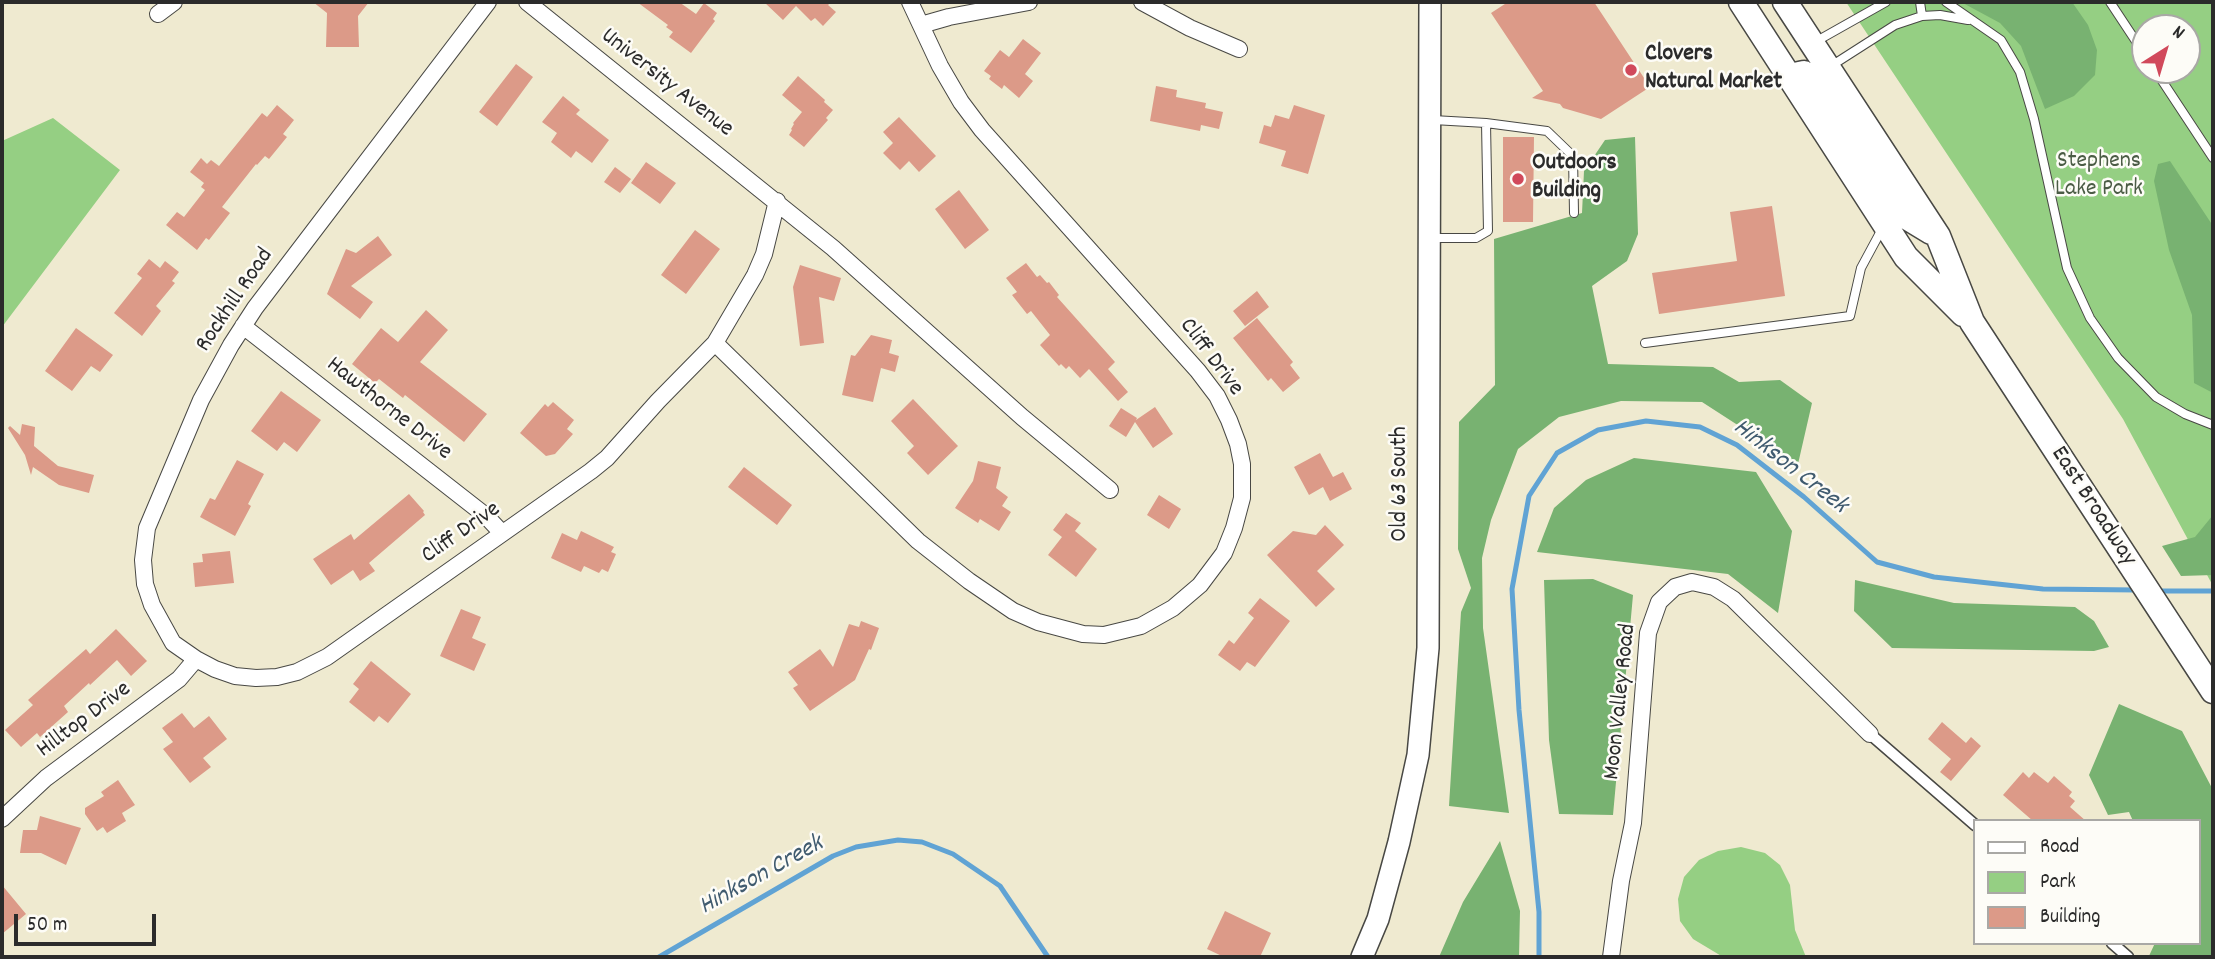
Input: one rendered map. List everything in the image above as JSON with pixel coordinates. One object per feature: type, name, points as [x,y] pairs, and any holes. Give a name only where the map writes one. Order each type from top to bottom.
[{"type":"main road","name":"Old 63 South","points":[[1362,957],[1378,919],[1399,842],[1418,755],[1428,634],[1430,2]]},
{"type":"main road","name":"East Broadway","points":[[1741,2],[1906,257],[1972,322]]},
{"type":"main road","points":[[1761,2],[1794,54],[1828,68]]},
{"type":"main road","name":"East Broadway","points":[[1784,2],[1938,236],[1972,322],[2213,691]]},
{"type":"main road","points":[[1790,76],[1804,73],[1813,81],[1898,212],[1938,236]]},
{"type":"street","points":[[158,14],[174,2]]},
{"type":"street","name":"Rockhill Road","points":[[196,659],[173,643],[152,605],[145,584],[143,560],[147,528],[201,400],[243,326],[282,270],[488,2]]},
{"type":"street","name":"University Avenue","points":[[527,2],[834,248],[1057,448],[1110,490]]},
{"type":"street","name":"Cliff Drive","points":[[715,343],[918,541],[1013,611],[1038,622],[1083,634],[1104,635],[1141,626],[1159,617],[1188,597],[1217,564],[1234,528],[1243,482],[1238,444],[1217,396],[982,130],[947,78],[910,2]]},
{"type":"street","points":[[921,25],[1029,2]]},
{"type":"street","points":[[1142,2],[1190,28],[1239,49]]},
{"type":"street","name":"Cliff Drive","points":[[196,659],[235,676],[277,677],[297,672],[327,657],[573,485],[607,458],[715,343],[764,254],[777,201]]},
{"type":"street","name":"Hawthorne Drive","points":[[243,326],[486,516],[502,533]]},
{"type":"street","name":"Moon Valley Road","points":[[1612,957],[1621,881],[1633,823],[1648,633],[1659,602],[1675,587],[1692,582],[1714,587],[1734,599],[1870,734]]},
{"type":"street","name":"Hilltop Drive","points":[[2,819],[46,778],[179,679],[196,659]]},
{"type":"street","points":[[1870,734],[1974,824]]},
{"type":"street","points":[[2114,945],[2128,957]]},
{"type":"lane","points":[[1813,44],[1886,2]]},
{"type":"lane","points":[[1920,2],[1922,16]]},
{"type":"lane","points":[[1946,2],[2001,40],[2020,72],[2034,119],[2067,268],[2091,318],[2118,358],[2157,397],[2185,415],[2213,425]]},
{"type":"lane","points":[[2110,2],[2131,34]]},
{"type":"lane","points":[[1828,68],[1895,25],[1922,16],[1940,15],[1970,20]]},
{"type":"lane","points":[[2164,84],[2213,158]]},
{"type":"lane","points":[[1430,120],[1486,123],[1546,131],[1573,156],[1574,213]]},
{"type":"lane","points":[[1429,238],[1476,238],[1488,231],[1486,123]]},
{"type":"lane","points":[[1646,343],[1850,316],[1861,268],[1885,224]]},
{"type":"green space","name":"Stephens Lake Park","points":[[1846,2],[2213,2],[2213,586],[2123,419]]},
{"type":"green space","points":[[1961,2],[2072,2],[2088,25],[2097,50],[2095,75],[2074,96],[2045,109],[2021,46],[2000,23]]},
{"type":"green space","points":[[53,118],[120,170],[2,327],[2,141]]},
{"type":"green space","points":[[1635,137],[1638,234],[1627,261],[1592,286],[1608,364],[1713,367],[1739,382],[1780,380],[1812,403],[1798,464],[1702,402],[1621,401],[1559,417],[1518,449],[1491,520],[1482,558],[1483,628],[1509,813],[1449,806],[1461,612],[1471,588],[1458,549],[1459,422],[1495,385],[1494,239],[1582,213],[1584,171],[1605,140]]},
{"type":"green space","points":[[2170,161],[2213,226],[2213,393],[2194,383],[2192,315],[2169,250],[2154,181],[2158,164]]},
{"type":"green space","points":[[1634,458],[1756,472],[1792,531],[1778,613],[1728,574],[1537,552],[1554,508],[1586,480]]},
{"type":"green space","points":[[2213,515],[2213,575],[2181,576],[2162,546],[2195,537]]},
{"type":"green space","points":[[1593,579],[1633,595],[1613,815],[1559,814],[1549,740],[1544,580]]},
{"type":"green space","points":[[1855,580],[1954,603],[2075,607],[2094,621],[2109,647],[2094,651],[1892,648],[1854,611]]},
{"type":"green space","points":[[2119,704],[2182,731],[2213,790],[2213,957],[2149,956],[2154,945],[2201,945],[2201,819],[2132,819],[2129,812],[2108,815],[2089,775]]},
{"type":"green space","points":[[1500,841],[1520,911],[1519,957],[1439,957],[1463,902]]},
{"type":"green space","points":[[1741,847],[1765,853],[1780,865],[1790,885],[1795,930],[1806,957],[1723,957],[1693,939],[1680,921],[1678,899],[1684,877],[1699,860],[1718,851]]},
{"type":"building","points":[[313,2],[369,2],[358,16],[359,47],[326,47],[327,13]]},
{"type":"building","points":[[637,2],[679,2],[696,14],[704,3],[717,13],[713,19],[715,21],[691,53],[669,37],[673,32],[666,27],[668,25]]},
{"type":"building","points":[[764,2],[831,2],[828,5],[836,12],[823,26],[815,18],[811,21],[796,6],[783,20]]},
{"type":"building","points":[[1508,2],[1594,2],[1650,87],[1601,119],[1563,108],[1560,104],[1532,98],[1543,91],[1491,13]]},
{"type":"building","points":[[1023,39],[1041,53],[1025,74],[1033,81],[1019,98],[1004,85],[1002,89],[989,79],[991,76],[984,71],[1000,50],[1009,57]]},
{"type":"building","points":[[516,64],[533,77],[497,126],[479,112]]},
{"type":"building","points":[[798,76],[833,110],[826,118],[828,120],[804,147],[789,135],[793,123],[802,112],[782,95]]},
{"type":"building","points":[[1156,86],[1177,90],[1176,97],[1206,103],[1205,108],[1223,112],[1219,129],[1201,125],[1200,131],[1150,121]]},
{"type":"building","points":[[563,96],[580,110],[576,114],[609,140],[592,163],[576,151],[571,158],[551,142],[557,133],[542,122]]},
{"type":"building","points":[[277,105],[294,120],[283,134],[287,137],[269,159],[265,156],[256,164],[222,207],[230,213],[209,240],[206,238],[197,250],[166,225],[177,212],[184,217],[205,190],[201,187],[204,183],[190,172],[201,158],[207,164],[211,160],[219,166],[262,113],[267,117]]},
{"type":"building","points":[[1294,105],[1325,115],[1308,174],[1281,166],[1286,151],[1259,143],[1264,125],[1271,127],[1275,115],[1289,119]]},
{"type":"building","points":[[899,117],[936,156],[919,172],[909,161],[900,170],[883,153],[893,143],[883,132]]},
{"type":"building","name":"Outdoors Building","points":[[1503,137],[1534,137],[1533,222],[1503,222]]},
{"type":"building","points":[[646,162],[676,183],[660,204],[631,183]]},
{"type":"building","points":[[615,167],[631,179],[620,193],[604,182]]},
{"type":"building","points":[[959,190],[989,230],[965,249],[935,209]]},
{"type":"building","points":[[1772,206],[1785,296],[1659,314],[1652,273],[1737,261],[1730,212]]},
{"type":"building","points":[[695,230],[720,249],[686,294],[661,275]]},
{"type":"building","points":[[378,236],[392,255],[351,286],[373,302],[360,319],[327,294],[346,249],[356,253]]},
{"type":"building","points":[[149,259],[160,268],[165,261],[179,272],[172,281],[175,283],[156,306],[161,311],[142,336],[114,313],[142,278],[137,274]]},
{"type":"building","points":[[1026,263],[1037,277],[1040,275],[1049,282],[1059,295],[1057,297],[1115,362],[1108,369],[1128,392],[1118,401],[1089,369],[1080,378],[1069,366],[1066,369],[1061,364],[1059,366],[1040,345],[1050,335],[1031,311],[1027,314],[1012,295],[1017,292],[1006,278]]},
{"type":"building","points":[[800,265],[841,278],[834,301],[819,297],[824,343],[800,346],[793,287]]},
{"type":"building","points":[[1257,291],[1269,307],[1245,326],[1233,311]]},
{"type":"building","points":[[426,310],[448,330],[420,362],[487,414],[464,442],[405,395],[403,398],[379,379],[375,383],[352,364],[381,328],[398,342]]},
{"type":"building","points":[[1257,318],[1293,362],[1290,365],[1300,378],[1283,392],[1271,378],[1268,381],[1233,338]]},
{"type":"building","points":[[76,328],[113,355],[100,372],[91,366],[72,391],[45,371]]},
{"type":"building","points":[[871,335],[892,340],[889,353],[899,356],[895,372],[881,368],[873,402],[842,395],[851,355],[855,356]]},
{"type":"building","points":[[281,391],[321,420],[297,452],[284,442],[277,451],[251,431]]},
{"type":"building","points":[[913,399],[958,446],[928,475],[907,453],[914,446],[891,421]]},
{"type":"building","points":[[553,402],[574,420],[567,429],[573,434],[555,454],[546,456],[520,433],[545,404],[548,407]]},
{"type":"building","points":[[1155,407],[1173,434],[1153,448],[1135,422],[1126,437],[1109,426],[1121,408],[1137,418],[1136,420]]},
{"type":"building","points":[[22,424],[35,427],[34,446],[58,466],[94,475],[89,493],[59,485],[33,467],[31,475],[25,455],[8,428],[10,426],[20,435]]},
{"type":"building","points":[[1320,453],[1333,477],[1343,472],[1352,489],[1330,501],[1323,487],[1309,495],[1294,467]]},
{"type":"building","points":[[237,460],[264,474],[235,536],[200,517],[210,498],[215,500]]},
{"type":"building","points":[[978,461],[1001,467],[996,488],[1008,497],[1002,506],[1011,512],[999,531],[980,519],[978,523],[955,508],[973,481]]},
{"type":"building","points":[[744,467],[792,505],[777,525],[728,487]]},
{"type":"building","points":[[409,494],[425,515],[369,563],[375,571],[360,581],[353,570],[331,585],[313,559],[351,534],[354,540]]},
{"type":"building","points":[[1159,495],[1181,509],[1169,529],[1147,515]]},
{"type":"building","points":[[1066,513],[1081,523],[1075,531],[1097,549],[1076,577],[1048,555],[1062,537],[1053,530]]},
{"type":"building","points":[[1325,525],[1344,545],[1317,571],[1335,589],[1316,607],[1267,555],[1293,531],[1316,535]]},
{"type":"building","points":[[581,531],[614,547],[611,552],[616,554],[608,572],[602,569],[599,573],[584,566],[581,572],[551,558],[562,533],[577,540]]},
{"type":"building","points":[[230,551],[234,583],[195,587],[193,563],[203,562],[202,554]]},
{"type":"building","points":[[1260,598],[1290,621],[1255,667],[1247,662],[1240,671],[1218,655],[1229,640],[1234,644],[1254,618],[1248,613]]},
{"type":"building","points":[[461,609],[481,617],[472,638],[486,644],[474,671],[440,656]]},
{"type":"building","points":[[861,621],[879,628],[855,680],[810,711],[793,688],[798,685],[788,672],[820,649],[833,667],[849,624],[859,627]]},
{"type":"building","points":[[116,629],[147,661],[131,676],[117,660],[64,706],[68,712],[40,737],[37,733],[21,747],[5,730],[33,705],[28,700],[86,649],[90,654]]},
{"type":"building","points":[[371,661],[411,694],[388,723],[379,716],[374,722],[349,702],[359,689],[353,684]]},
{"type":"building","points":[[182,713],[194,728],[209,716],[227,739],[203,758],[211,767],[190,783],[163,749],[173,742],[162,728]]},
{"type":"building","points":[[1942,722],[1966,743],[1971,737],[1981,746],[1951,781],[1940,772],[1951,759],[1928,739]]},
{"type":"building","points":[[2023,772],[2029,778],[2034,772],[2048,783],[2054,776],[2072,792],[2069,796],[2075,801],[2070,807],[2084,819],[2031,819],[2003,795]]},
{"type":"building","points":[[118,780],[135,805],[122,813],[126,821],[107,833],[103,827],[97,831],[85,814],[85,808],[104,796],[101,792]]},
{"type":"building","points":[[40,816],[81,828],[66,865],[41,853],[20,853],[23,830],[37,830]]},
{"type":"building","points":[[2,885],[26,914],[2,934]]},
{"type":"building","points":[[1225,911],[1271,933],[1260,957],[1224,957],[1207,949]]},
{"type":"waterway","name":"Hinkson Creek","points":[[1539,957],[1539,912],[1519,710],[1512,589],[1529,496],[1557,453],[1598,430],[1646,421],[1700,427],[1737,445],[1804,497],[1877,562],[1934,577],[2043,589],[2137,590]]},
{"type":"waterway","name":"Hinkson Creek","points":[[2157,591],[2213,591]]},
{"type":"waterway","name":"Hinkson Creek","points":[[659,957],[833,856],[856,847],[898,840],[922,842],[953,854],[1000,886],[1048,957]]},
{"type":"place","name":"Clovers Natural Market","points":[[1631,70]]},
{"type":"place","name":"Outdoors Building","points":[[1518,179]]}]
